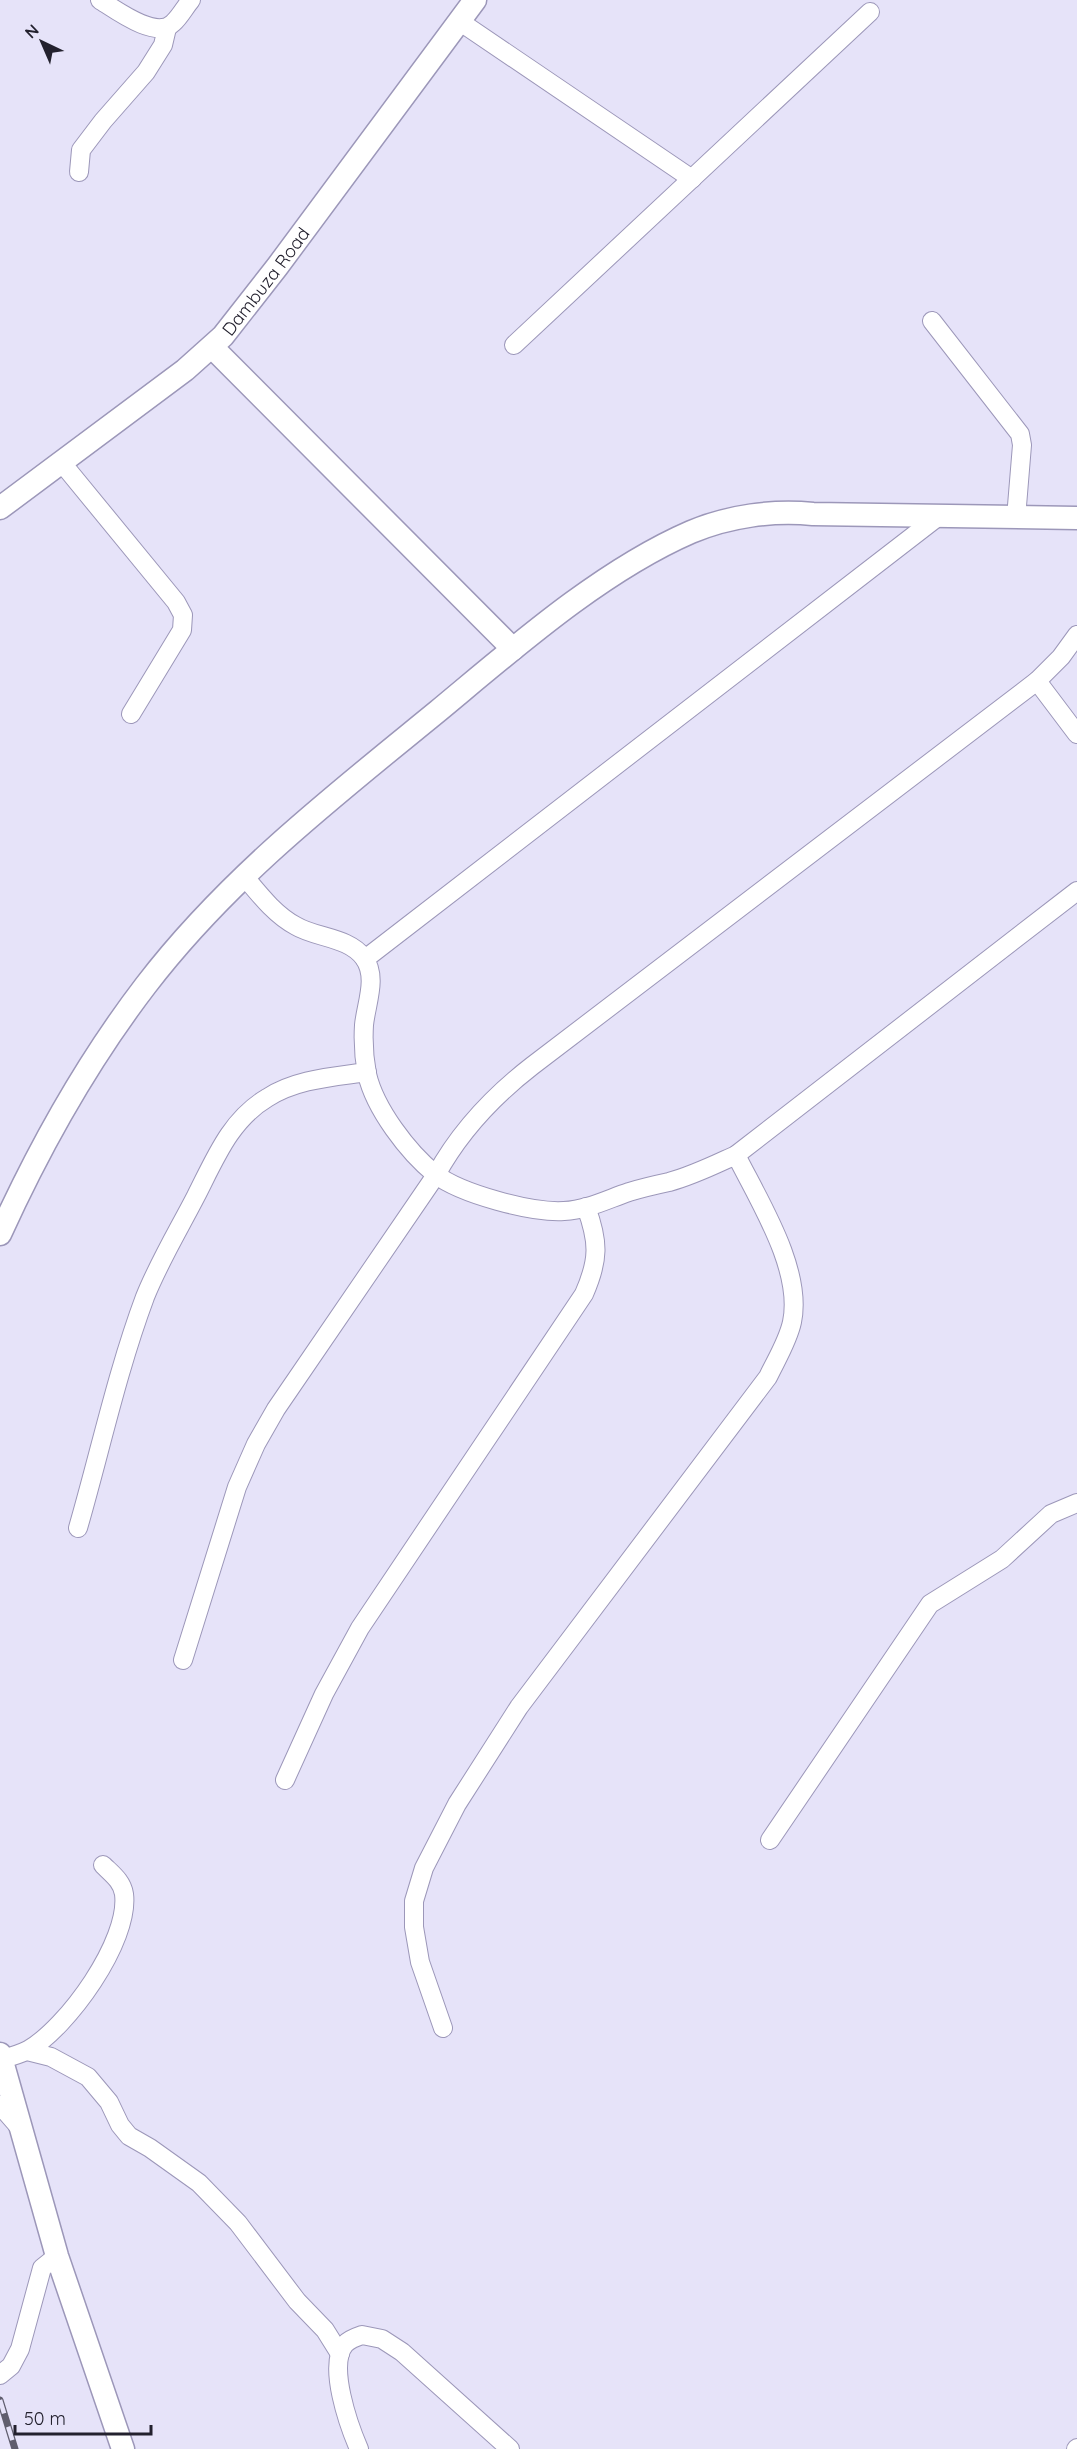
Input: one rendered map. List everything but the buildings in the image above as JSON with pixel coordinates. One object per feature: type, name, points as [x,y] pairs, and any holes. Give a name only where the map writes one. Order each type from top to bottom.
[{"type":"street","points":[[100,0],[147,27],[157,30],[173,23],[191,0]]},
{"type":"street","name":"Dambuza Road","points":[[0,508],[186,370],[212,347],[277,267],[475,0]]},
{"type":"street","points":[[514,345],[870,12]]},
{"type":"street","points":[[459,21],[692,179]]},
{"type":"street","points":[[79,172],[81,150],[146,72],[163,45],[167,27]]},
{"type":"street","points":[[932,321],[1020,434],[1022,445],[1016,518]]},
{"type":"street","points":[[212,347],[513,649]]},
{"type":"street","points":[[62,464],[176,602],[183,615],[182,630],[176,643],[131,714]]},
{"type":"street","points":[[0,1234],[22,1186],[96,1054],[147,984],[211,908],[285,837],[513,649],[618,571],[650,551],[694,531],[740,517],[792,512],[1077,518]]},
{"type":"street","points":[[365,959],[939,516]]},
{"type":"street","points":[[183,1660],[237,1487],[256,1444],[276,1409],[436,1174],[458,1138],[480,1111],[516,1078],[1037,681],[1061,657],[1077,635]]},
{"type":"street","points":[[1037,681],[1077,734]]},
{"type":"street","points":[[244,876],[283,918],[306,932],[348,946],[365,959],[371,977],[364,1024],[367,1072],[377,1103],[416,1155],[436,1174],[461,1188],[514,1206],[565,1211],[586,1207],[646,1186],[670,1182],[736,1155],[1077,891]]},
{"type":"street","points":[[78,1528],[132,1334],[146,1296],[226,1138],[252,1109],[289,1087],[314,1080],[367,1072]]},
{"type":"street","points":[[443,2028],[420,1962],[414,1927],[414,1901],[424,1868],[457,1804],[519,1707],[768,1377],[792,1324],[794,1306],[784,1255],[736,1155]]},
{"type":"street","points":[[285,1780],[324,1694],[360,1628],[584,1294],[595,1265],[596,1248],[596,1237],[586,1207]]},
{"type":"street","points":[[770,1840],[930,1604],[1002,1559],[1051,1514],[1077,1503]]},
{"type":"street","points":[[27,2051],[46,2036],[74,2007],[95,1979],[113,1942],[122,1917],[124,1895],[120,1882],[103,1865]]},
{"type":"street","points":[[123,2449],[57,2256],[1,2056],[27,2051],[51,2057],[88,2077],[109,2102],[120,2125],[129,2136],[199,2183],[238,2223],[297,2301],[325,2330],[340,2354]]},
{"type":"street","points":[[0,2105],[23,2131]]},
{"type":"street","points":[[0,2375],[12,2366],[20,2349],[42,2268],[57,2256]]},
{"type":"street","points":[[359,2449],[348,2422],[340,2384],[340,2354],[345,2344],[362,2335],[382,2339],[414,2361],[510,2449]]},
{"type":"railway","points":[[0,2400],[15,2449]]}]
